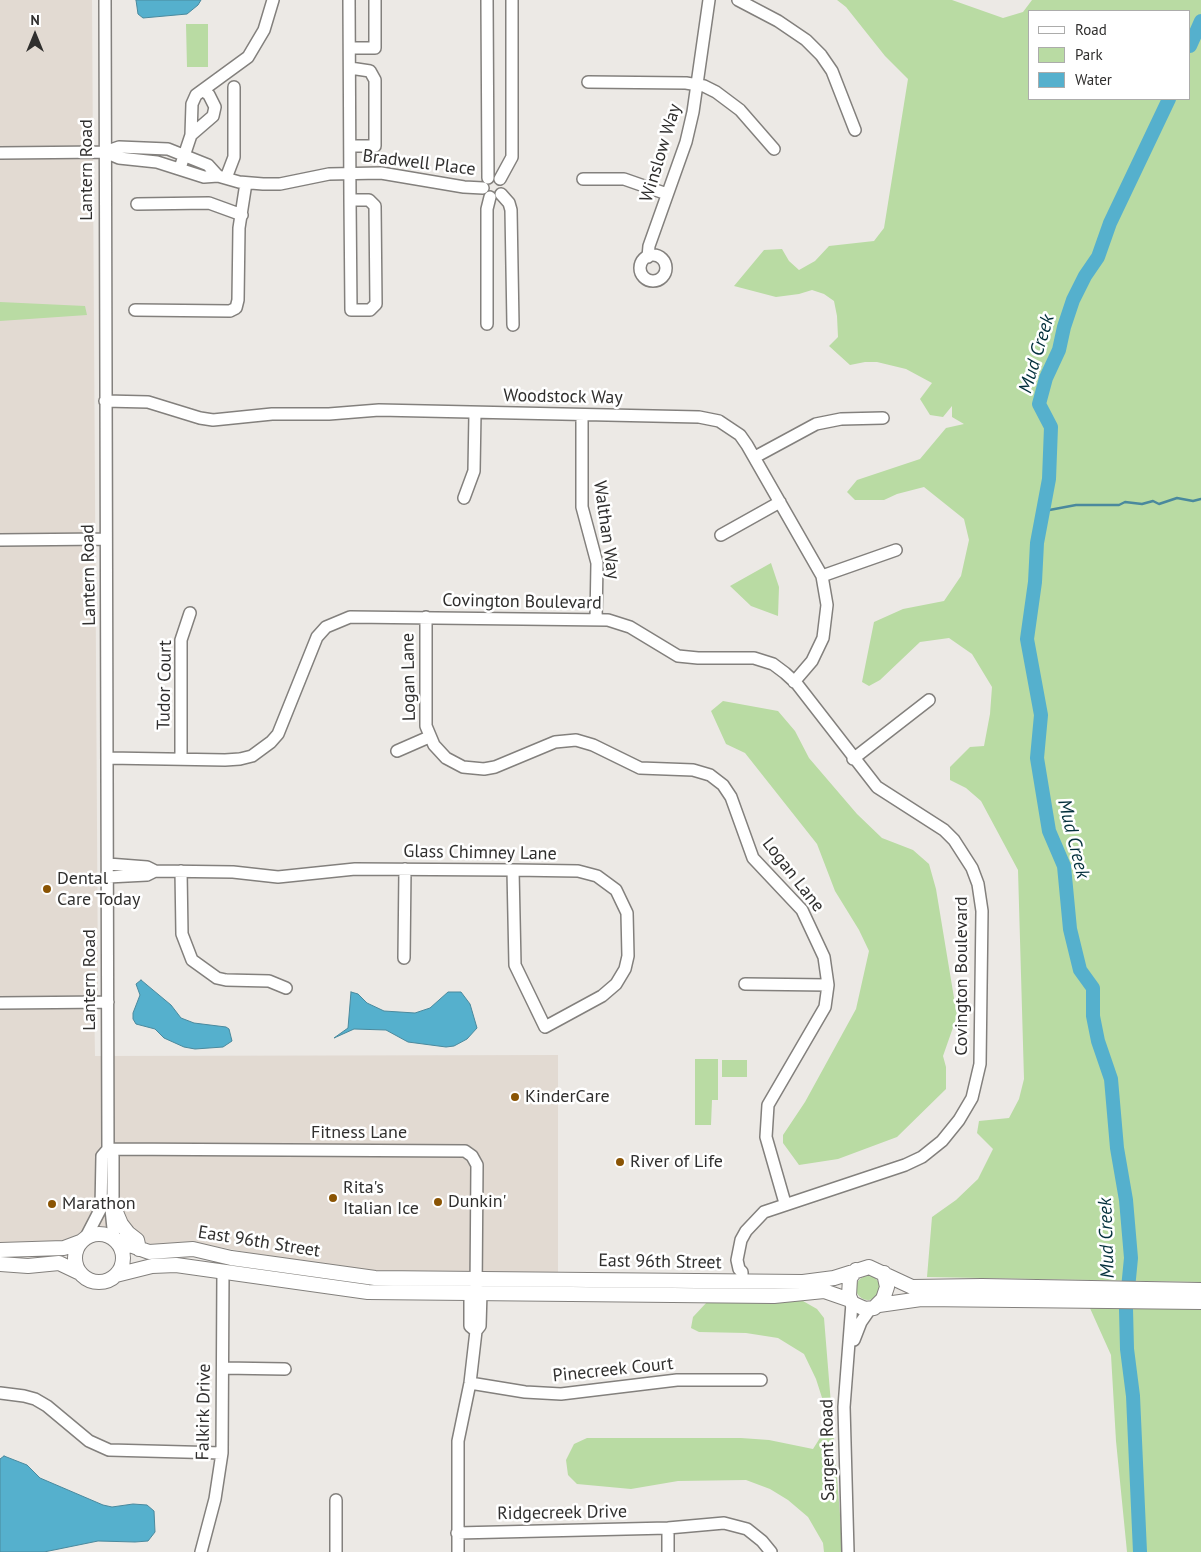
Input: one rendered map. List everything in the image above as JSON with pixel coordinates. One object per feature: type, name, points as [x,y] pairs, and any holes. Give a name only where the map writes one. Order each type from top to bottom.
[{"type":"main road","points":[[113,1205],[121,1224],[128,1234],[137,1240],[140,1250]]},
{"type":"main road","points":[[0,1250],[64,1248],[102,1233],[115,1239],[123,1254],[123,1262],[116,1275],[109,1280],[93,1281],[59,1263],[28,1266],[0,1264]]},
{"type":"main road","name":"East 96th Street","points":[[115,1239],[140,1250],[157,1252],[193,1249],[231,1258],[364,1277],[476,1289],[784,1296],[824,1291],[851,1301],[861,1308],[914,1300],[1099,1295],[1155,1296],[1201,1302]]},
{"type":"main road","points":[[80,1273],[75,1258],[83,1240]]},
{"type":"main road","name":"East 96th Street","points":[[116,1275],[164,1265],[223,1271],[368,1292],[736,1277],[813,1281],[834,1278],[856,1270],[873,1267],[912,1287],[982,1286],[1099,1295]]},
{"type":"main road","points":[[851,1301],[850,1278],[856,1270]]},
{"type":"main road","points":[[875,1307],[886,1290],[884,1273]]},
{"type":"main road","points":[[675,1295],[703,1290],[736,1289],[736,1277]]},
{"type":"main road","name":"East 96th Street","points":[[1155,1296],[1201,1290]]},
{"type":"street","name":"Lantern Road","points":[[105,0],[108,1149],[113,1156],[113,1205],[111,1209],[115,1239]]},
{"type":"street","points":[[180,168],[191,135],[193,100],[196,95],[248,57],[264,30],[273,0]]},
{"type":"street","points":[[350,0],[350,68]]},
{"type":"street","points":[[350,48],[375,48],[375,0]]},
{"type":"street","name":"Bradwell Place","points":[[487,0],[492,187],[487,209],[487,324]]},
{"type":"street","name":"Bradwell Place","points":[[492,187],[512,158],[512,0]]},
{"type":"street","name":"Winslow Way","points":[[648,257],[649,246],[688,134],[698,84],[709,0]]},
{"type":"street","points":[[738,0],[778,21],[806,40],[821,54],[832,71],[855,130]]},
{"type":"street","name":"Bradwell Place","points":[[350,146],[375,146],[375,80],[370,71],[350,68],[350,146],[350,200],[351,310],[370,310],[376,304],[375,206],[368,200],[350,200]]},
{"type":"street","points":[[588,82],[698,84],[716,92],[740,110],[774,149]]},
{"type":"street","points":[[222,177],[234,157],[234,88]]},
{"type":"street","points":[[191,135],[213,116],[215,107],[209,95],[203,90]]},
{"type":"street","name":"Bradwell Place","points":[[105,152],[119,147],[168,149],[208,165],[222,177]]},
{"type":"street","points":[[0,153],[105,152]]},
{"type":"street","name":"Bradwell Place","points":[[105,152],[119,158],[144,159],[180,168],[204,177],[222,177],[246,183],[280,184],[324,175],[381,173],[464,187],[492,187],[509,203],[511,210],[513,324]]},
{"type":"street","points":[[583,179],[624,179],[667,194]]},
{"type":"street","points":[[135,310],[230,311],[236,308],[238,300],[239,228],[246,183]]},
{"type":"street","points":[[137,204],[209,203],[242,215]]},
{"type":"street","name":"Woodstock Way","points":[[105,402],[148,402],[200,418],[213,420],[272,414],[329,414],[379,410],[709,418],[729,426],[740,435],[755,457],[822,576],[827,610],[823,638],[812,660],[794,682]]},
{"type":"street","points":[[464,498],[474,471],[475,413]]},
{"type":"street","name":"Walthan Way","points":[[582,415],[582,507],[597,563],[596,620]]},
{"type":"street","points":[[755,457],[816,424],[841,419],[883,418]]},
{"type":"street","points":[[721,535],[780,502]]},
{"type":"street","points":[[0,540],[106,539]]},
{"type":"street","points":[[822,576],[896,550]]},
{"type":"street","name":"Tudor Court","points":[[181,759],[181,640],[190,613]]},
{"type":"street","name":"Covington Boulevard","points":[[108,758],[240,759],[252,756],[271,742],[281,726],[311,649],[326,628],[350,617],[608,620],[630,628],[678,656],[760,659],[775,666],[794,682],[877,787],[944,830],[954,840],[972,868],[978,884],[982,911],[979,1076],[972,1098],[959,1120],[942,1141],[922,1156],[905,1166],[785,1203],[764,1212],[746,1230],[738,1252],[736,1277]]},
{"type":"street","name":"Logan Lane","points":[[426,618],[425,715],[429,737],[446,758],[463,767],[473,769],[495,767],[556,742],[568,740],[593,746],[640,768],[681,769],[710,775],[723,785],[731,798],[753,858],[798,904],[806,917],[824,957],[828,984],[825,1007],[768,1105],[766,1136],[785,1203]]},
{"type":"street","points":[[853,759],[929,700]]},
{"type":"street","name":"Logan Lane","points":[[397,751],[429,737]]},
{"type":"street","name":"Glass Chimney Lane","points":[[108,864],[148,867],[156,871]]},
{"type":"street","name":"Glass Chimney Lane","points":[[108,877],[147,875],[156,871],[233,872],[278,877],[355,869],[405,869],[513,870],[578,871],[597,876],[616,890],[627,913],[628,956],[621,978],[602,996],[545,1027],[515,966],[513,870]]},
{"type":"street","points":[[404,958],[405,869]]},
{"type":"street","points":[[181,871],[182,934],[192,960],[216,978],[269,981],[286,988]]},
{"type":"street","points":[[745,984],[828,984]]},
{"type":"street","points":[[0,1003],[108,1002]]},
{"type":"street","name":"Lantern Road","points":[[83,1240],[101,1208],[102,1156],[108,1149]]},
{"type":"street","name":"Fitness Lane","points":[[108,1149],[465,1152],[472,1156],[477,1165],[476,1289],[480,1326],[476,1331],[470,1382],[458,1441],[458,1552]]},
{"type":"street","name":"Falkirk Drive","points":[[201,1552],[215,1500],[222,1453],[223,1271]]},
{"type":"street","name":"Sargent Road","points":[[848,1552],[844,1407],[850,1348],[851,1301]]},
{"type":"street","name":"Sargent Road","points":[[850,1348],[861,1322],[875,1307]]},
{"type":"street","points":[[223,1368],[285,1369]]},
{"type":"street","name":"Pinecreek Court","points":[[470,1382],[526,1392],[561,1394],[677,1380],[761,1380]]},
{"type":"street","points":[[0,1393],[35,1399],[47,1406],[89,1441],[110,1450],[222,1453]]},
{"type":"street","points":[[336,1500],[336,1552]]},
{"type":"street","name":"Ridgecreek Drive","points":[[457,1532],[668,1528],[721,1523],[737,1525],[752,1532],[771,1552]]},
{"type":"street","points":[[668,1528],[668,1552]]},
{"type":"shaded area","points":[[0,0],[92,0],[98,990],[94,995],[95,1056],[558,1055],[558,1277],[353,1273],[199,1243],[151,1244],[104,1226],[96,1226],[81,1232],[65,1242],[0,1245]]},
{"type":"green space","points":[[837,0],[952,0],[1003,18],[1023,12],[1032,0],[1201,0],[1201,1282],[927,1277],[932,1217],[956,1200],[978,1179],[993,1149],[977,1133],[979,1121],[1009,1118],[1019,1099],[1024,1079],[1018,870],[981,801],[966,788],[950,780],[950,767],[970,747],[984,746],[990,714],[992,687],[972,654],[949,638],[920,642],[880,680],[869,686],[862,682],[874,622],[903,609],[944,601],[961,576],[969,540],[964,519],[924,487],[897,494],[884,500],[855,500],[847,492],[857,480],[920,459],[946,428],[964,424],[952,417],[952,406],[943,417],[930,415],[920,399],[932,383],[906,369],[877,362],[850,365],[829,346],[838,337],[837,316],[834,301],[824,294],[812,290],[776,297],[734,286],[764,250],[782,249],[789,261],[799,270],[815,261],[829,246],[874,241],[884,228],[908,79],[885,56],[846,7]]},
{"type":"green space","points":[[186,24],[208,24],[208,67],[187,67]]},
{"type":"green space","points":[[0,302],[85,306],[87,315],[0,321]]},
{"type":"green space","points":[[771,563],[779,587],[778,616],[751,606],[730,586]]},
{"type":"green space","points":[[723,701],[778,711],[795,731],[809,758],[857,814],[882,838],[913,850],[929,864],[936,889],[957,1016],[943,1056],[946,1067],[946,1089],[897,1137],[838,1159],[799,1165],[783,1143],[783,1135],[805,1102],[856,1009],[869,951],[859,930],[835,891],[817,844],[745,753],[726,744],[711,711]]},
{"type":"green space","points":[[695,1059],[718,1059],[718,1100],[712,1100],[711,1125],[695,1125]]},
{"type":"green space","points":[[722,1060],[747,1060],[747,1077],[722,1077]]},
{"type":"green space","points":[[868,1276],[873,1277],[879,1283],[879,1293],[873,1299],[868,1300],[863,1299],[857,1293],[856,1288],[857,1283],[863,1277]]},
{"type":"green space","points":[[708,1301],[803,1301],[817,1309],[824,1318],[843,1552],[824,1552],[823,1543],[808,1517],[788,1500],[770,1489],[746,1480],[678,1481],[631,1489],[577,1484],[568,1475],[566,1460],[574,1444],[587,1438],[741,1438],[769,1440],[813,1449],[825,1430],[825,1407],[816,1379],[804,1354],[778,1338],[746,1333],[699,1332],[691,1328],[693,1317]]},
{"type":"green space","points":[[1089,1306],[1201,1308],[1201,1552],[1127,1552],[1116,1441],[1111,1355]]},
{"type":"water","points":[[136,0],[201,0],[187,14],[143,18],[138,14]]},
{"type":"water","points":[[141,980],[171,1005],[181,1018],[194,1023],[226,1027],[229,1029],[232,1041],[223,1047],[195,1049],[184,1047],[164,1038],[155,1029],[136,1024],[133,1019],[133,1013],[140,995],[136,984]]},
{"type":"water","points":[[351,992],[358,994],[367,1003],[384,1011],[415,1013],[430,1008],[448,992],[461,992],[470,1004],[477,1028],[467,1039],[454,1046],[446,1047],[408,1042],[386,1030],[354,1029],[334,1038],[348,1028]]},
{"type":"water","points":[[4,1456],[27,1465],[40,1478],[103,1505],[112,1507],[133,1504],[147,1505],[154,1511],[155,1532],[148,1541],[98,1541],[44,1552],[0,1552],[0,1459]]},
{"type":"waterway","name":"Mud Creek","points":[[1191,44],[1201,21]]},
{"type":"waterway","name":"Mud Creek","points":[[1140,1552],[1133,1396],[1127,1349],[1126,1309],[1131,1258],[1126,1200],[1117,1148],[1111,1079],[1098,1041],[1093,1016],[1093,988],[1080,970],[1070,929],[1064,866],[1049,831],[1037,758],[1041,715],[1027,639],[1035,582],[1037,543],[1049,479],[1051,427],[1039,404],[1046,378],[1059,350],[1073,300],[1085,276],[1098,257],[1110,223],[1169,100]]},
{"type":"waterway","points":[[1044,511],[1076,505],[1119,505],[1125,502],[1142,504],[1153,501],[1159,504],[1177,498],[1193,501],[1201,499]]},
{"type":"place","name":"Dental Care Today","points":[[47,889]]},
{"type":"place","name":"KinderCare","points":[[515,1097]]},
{"type":"place","name":"River of Life","points":[[620,1162]]},
{"type":"place","name":"Rita's Italian Ice","points":[[333,1198]]},
{"type":"place","name":"Dunkin'","points":[[438,1202]]},
{"type":"place","name":"Marathon","points":[[52,1204]]}]
